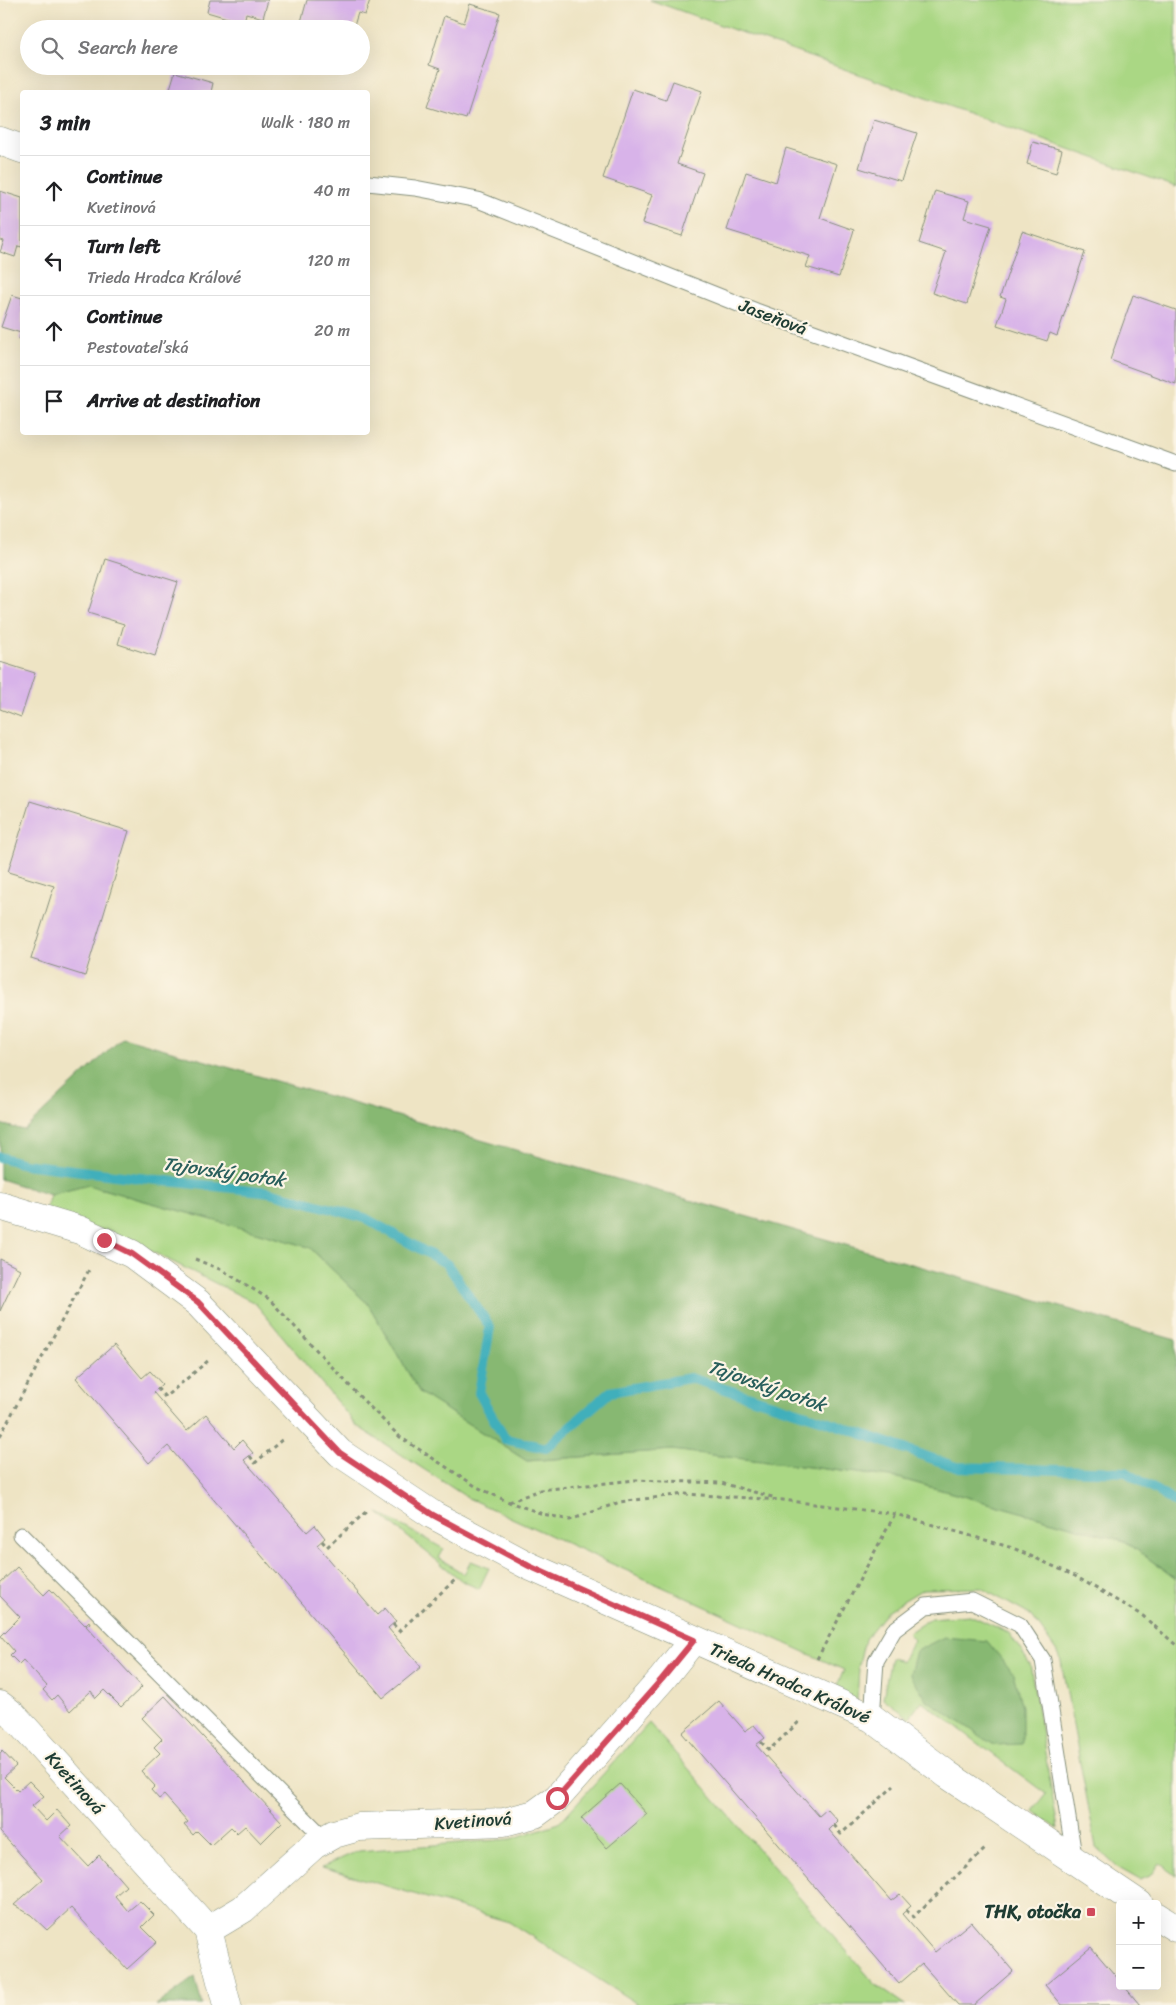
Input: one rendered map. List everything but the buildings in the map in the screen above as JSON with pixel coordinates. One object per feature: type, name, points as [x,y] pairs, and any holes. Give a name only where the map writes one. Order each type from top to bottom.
[{"type":"street","points":[[0,141],[20,147]]},
{"type":"street","name":"Trieda Hradca Králové","points":[[0,1206],[80,1230],[132,1254],[198,1302],[340,1453],[433,1515],[529,1566],[872,1718],[948,1776],[1133,1900]]},
{"type":"street","name":"Kvetinová","points":[[208,1930],[243,1909],[314,1846],[334,1834],[359,1827],[504,1822],[535,1814],[557,1798],[694,1640]]},
{"type":"street","name":"Kvetinová","points":[[0,1705],[13,1714],[208,1930],[227,2005]]},
{"type":"street","points":[[1161,1919],[1176,1928]]},
{"type":"lane","name":"Jaseňová","points":[[370,183],[415,188],[478,200],[756,311],[1176,464]]},
{"type":"lane","points":[[21,1535],[325,1839]]},
{"type":"lane","points":[[872,1718],[876,1662],[894,1630],[926,1606],[972,1601],[1020,1625],[1043,1660],[1075,1862]]},
{"type":"path","points":[[194,1259],[222,1270],[270,1299],[354,1391],[400,1437],[477,1486],[509,1502],[543,1514],[570,1520],[620,1502],[684,1494],[783,1500],[896,1514],[1013,1548],[1075,1576],[1143,1616],[1176,1645]]},
{"type":"path","points":[[0,1436],[92,1265]]},
{"type":"path","points":[[158,1388],[165,1397],[215,1356]]},
{"type":"path","points":[[250,1456],[255,1463],[289,1435]]},
{"type":"path","points":[[509,1502],[540,1490],[635,1480],[721,1483],[783,1500]]},
{"type":"path","points":[[322,1541],[327,1547],[368,1510]]},
{"type":"path","points":[[816,1660],[896,1514]]},
{"type":"path","points":[[393,1624],[399,1631],[455,1580]]},
{"type":"path","points":[[761,1742],[769,1750],[803,1717]]},
{"type":"path","points":[[834,1825],[841,1834],[894,1786]]},
{"type":"path","points":[[906,1910],[913,1917],[985,1849]]},
{"type":"green space","points":[[650,0],[1176,0],[1176,187]]},
{"type":"green space","points":[[123,1037],[1176,1340],[1176,1579],[1125,1541],[898,1478],[672,1450],[527,1461],[420,1393],[368,1304],[309,1247],[88,1185],[50,1195],[0,1179],[0,1124],[24,1130]]},
{"type":"green space","points":[[88,1185],[309,1247],[368,1304],[420,1393],[527,1461],[672,1450],[898,1478],[1125,1541],[1176,1579],[1176,1875],[1159,1863],[1150,1876],[1140,1880],[1117,1867],[1096,1847],[1060,1656],[1032,1616],[981,1588],[923,1589],[888,1610],[865,1639],[858,1668],[857,1700],[835,1690],[844,1670],[468,1498],[357,1426],[255,1303],[145,1248],[45,1211],[50,1195]]},
{"type":"green space","points":[[377,1512],[444,1549],[439,1558],[464,1574],[471,1561],[489,1568],[479,1589],[462,1581]]},
{"type":"green space","points":[[970,1615],[1009,1633],[1030,1664],[1058,1829],[1033,1811],[1046,1794],[922,1701],[909,1718],[883,1698],[891,1658],[902,1661],[914,1640],[908,1633],[931,1618]]},
{"type":"green space","points":[[944,1637],[987,1641],[1013,1673],[1022,1707],[1022,1744],[994,1745],[927,1700],[910,1674],[916,1651]]},
{"type":"green space","points":[[649,1723],[876,1985],[905,2005],[639,2005],[509,1922],[322,1867],[358,1851],[511,1839],[559,1823]]},
{"type":"green space","points":[[195,1977],[202,2005],[156,2005]]},
{"type":"waterway","name":"Tajovský potok","points":[[0,1157],[24,1164],[270,1192],[365,1218],[447,1264],[490,1327],[479,1393],[505,1439],[546,1448],[610,1392],[690,1378],[823,1420],[956,1467],[1126,1472],[1176,1503]]},
{"type":"place","name":"THK, otočka","points":[[1091,1912]]},
{"type":"route","points":[[104,1240],[132,1254],[198,1302],[340,1453],[433,1515],[529,1566],[694,1640],[557,1798]]}]
